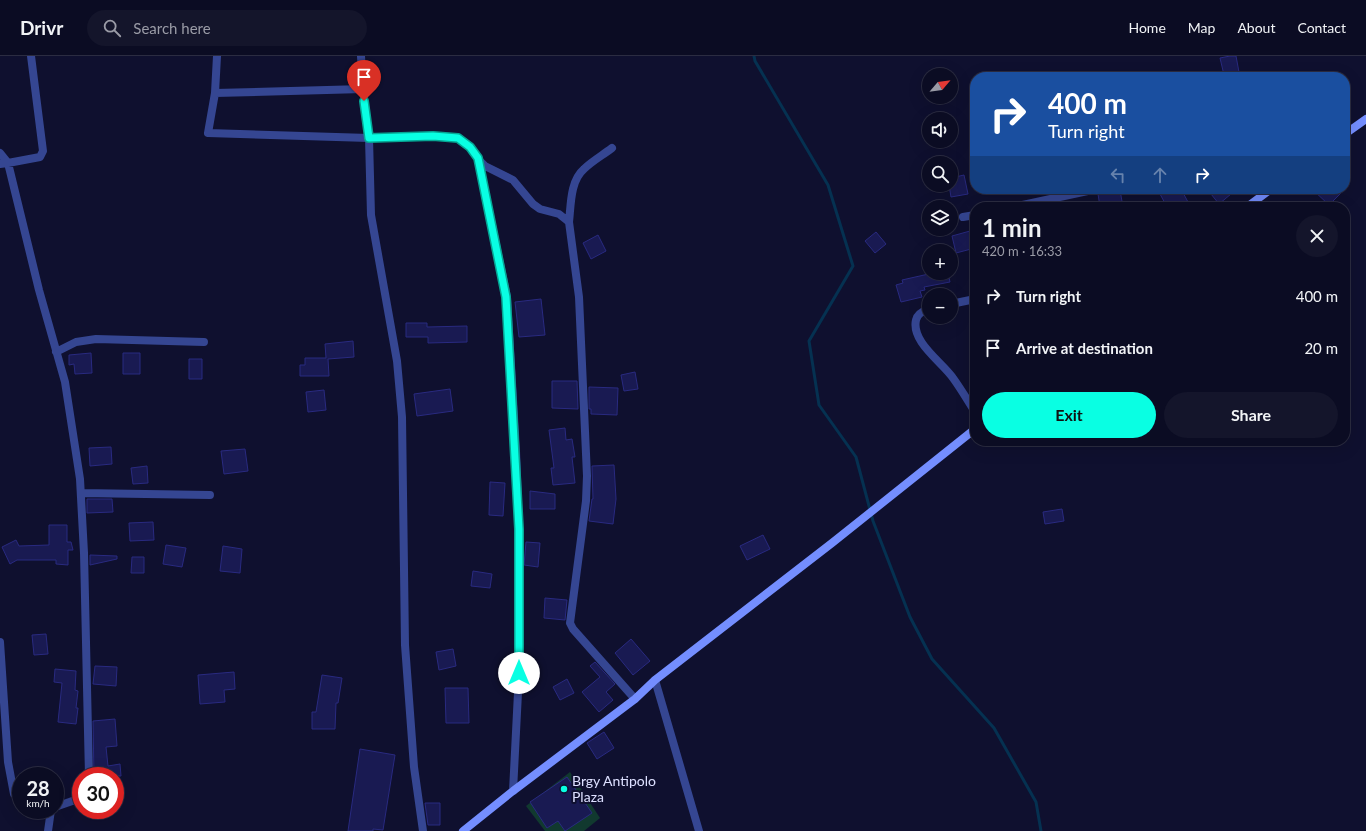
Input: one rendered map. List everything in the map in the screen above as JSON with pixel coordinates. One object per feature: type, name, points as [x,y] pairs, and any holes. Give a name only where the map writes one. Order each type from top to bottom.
[{"type":"main road","points":[[1350,130],[1366,119]]},
{"type":"main road","points":[[1254,202],[1264,194]]},
{"type":"main road","points":[[463,831],[513,791],[635,699],[655,680],[832,543],[970,433]]},
{"type":"street","points":[[4,163],[40,157],[43,151],[31,56]]},
{"type":"street","points":[[217,56],[215,93],[208,133],[369,138],[433,136],[458,138],[470,147],[485,166],[513,180],[533,204],[540,209],[559,214],[569,222]]},
{"type":"street","points":[[361,56],[363,89],[369,138],[372,215],[397,361],[402,417],[405,645],[414,767],[423,831]]},
{"type":"street","points":[[215,93],[363,89]]},
{"type":"street","points":[[612,148],[583,169],[578,177],[573,188],[569,222],[579,297],[587,476],[586,502],[570,623],[635,699]]},
{"type":"street","points":[[0,153],[65,382],[80,479],[84,553],[89,767]]},
{"type":"street","points":[[478,158],[506,297],[516,452],[519,529],[519,673],[513,791]]},
{"type":"street","points":[[1036,202],[1074,194]]},
{"type":"street","points":[[963,217],[970,216]]},
{"type":"street","points":[[958,303],[970,300]]},
{"type":"street","points":[[922,312],[916,317],[914,327],[918,337],[931,354],[953,377],[970,404]]},
{"type":"street","points":[[56,352],[76,342],[96,339],[204,342]]},
{"type":"street","points":[[81,492],[210,495]]},
{"type":"street","points":[[0,642],[8,762],[12,783]]},
{"type":"street","points":[[655,680],[699,831]]},
{"type":"street","points":[[48,831],[50,819]]},
{"type":"green space","name":"Brgy Antipolo Plaza","points":[[570,772],[600,818],[584,831],[545,831],[526,806]]},
{"type":"building","points":[[1236,56],[1239,72],[1223,72],[1220,58]]},
{"type":"building","points":[[964,175],[968,194],[951,197],[950,192],[958,192],[958,176]]},
{"type":"building","points":[[1098,194],[1121,194],[1122,202],[1099,202]]},
{"type":"building","points":[[1160,194],[1184,194],[1188,202],[1164,202]]},
{"type":"building","points":[[1211,194],[1231,194],[1221,202],[1217,202]]},
{"type":"building","points":[[1317,194],[1340,194],[1332,202],[1326,202]]},
{"type":"building","points":[[970,231],[970,249],[958,252],[958,244],[954,244],[952,236],[958,236],[958,234]]},
{"type":"building","points":[[876,232],[886,244],[875,253],[865,241]]},
{"type":"building","points":[[598,235],[606,251],[591,259],[583,243]]},
{"type":"building","points":[[922,275],[922,280],[950,280],[950,282],[924,287],[920,291],[922,297],[901,302],[896,285],[903,283],[902,280]]},
{"type":"building","points":[[541,299],[545,335],[519,337],[515,302]]},
{"type":"building","points":[[406,323],[427,323],[427,327],[467,326],[467,342],[428,343],[428,337],[406,337]]},
{"type":"building","points":[[353,341],[354,357],[328,359],[329,376],[300,376],[300,365],[305,365],[305,358],[326,358],[325,344]]},
{"type":"building","points":[[91,353],[92,373],[75,374],[74,364],[69,365],[69,355]]},
{"type":"building","points":[[123,353],[140,353],[140,374],[123,374]]},
{"type":"building","points":[[189,359],[202,359],[202,379],[189,379]]},
{"type":"building","points":[[635,372],[638,389],[624,391],[621,375]]},
{"type":"building","points":[[552,381],[577,381],[578,409],[552,408]]},
{"type":"building","points":[[589,387],[618,388],[617,415],[591,414],[591,409],[589,409]]},
{"type":"building","points":[[450,389],[453,411],[417,416],[414,394]]},
{"type":"building","points":[[324,390],[326,410],[308,412],[306,392]]},
{"type":"building","points":[[565,428],[566,440],[572,439],[575,457],[572,457],[575,483],[553,485],[551,468],[554,468],[549,430]]},
{"type":"building","points":[[111,447],[112,464],[90,466],[89,448]]},
{"type":"building","points":[[245,449],[248,471],[224,474],[221,451]]},
{"type":"building","points":[[614,465],[616,499],[613,524],[589,521],[593,499],[592,466]]},
{"type":"building","points":[[147,466],[148,483],[133,484],[131,468]]},
{"type":"building","points":[[490,482],[505,483],[503,516],[489,515]]},
{"type":"building","points":[[530,491],[555,494],[555,509],[530,509]]},
{"type":"building","points":[[87,499],[112,499],[113,512],[87,513]]},
{"type":"building","points":[[1062,509],[1064,521],[1045,524],[1043,512]]},
{"type":"building","points":[[153,522],[154,540],[130,541],[129,523]]},
{"type":"building","points":[[49,525],[67,525],[67,542],[71,542],[73,550],[68,550],[68,565],[56,564],[56,560],[17,560],[10,564],[2,547],[16,540],[19,546],[49,545]]},
{"type":"building","points":[[763,535],[770,549],[747,560],[740,546]]},
{"type":"building","points":[[526,542],[540,543],[538,567],[524,565]]},
{"type":"building","points":[[166,545],[186,548],[182,567],[163,564]]},
{"type":"building","points":[[223,546],[242,549],[240,573],[220,571]]},
{"type":"building","points":[[90,555],[117,556],[117,559],[90,565]]},
{"type":"building","points":[[132,557],[144,557],[144,573],[131,573]]},
{"type":"building","points":[[473,571],[492,574],[490,588],[471,586]]},
{"type":"building","points":[[545,598],[567,600],[565,620],[544,618]]},
{"type":"building","points":[[46,634],[48,654],[34,655],[32,635]]},
{"type":"building","points":[[631,639],[650,661],[633,675],[615,653]]},
{"type":"building","points":[[453,649],[456,666],[439,670],[436,652]]},
{"type":"building","points":[[595,662],[615,684],[606,692],[613,700],[599,712],[582,692],[600,677],[590,666]]},
{"type":"building","points":[[95,666],[117,667],[116,686],[93,684]]},
{"type":"building","points":[[55,669],[76,671],[75,690],[78,691],[76,708],[78,708],[76,724],[58,722],[62,683],[54,682]]},
{"type":"building","points":[[234,672],[235,689],[224,690],[225,702],[200,704],[198,675]]},
{"type":"building","points":[[322,675],[342,678],[338,703],[336,703],[335,729],[312,729],[312,712],[316,712]]},
{"type":"building","points":[[567,679],[574,693],[560,700],[553,687]]},
{"type":"building","points":[[445,688],[468,688],[469,723],[446,723]]},
{"type":"building","points":[[115,719],[117,746],[106,747],[108,766],[120,764],[120,767],[94,767],[93,721]]},
{"type":"building","points":[[604,732],[614,748],[597,759],[587,743]]},
{"type":"building","points":[[360,749],[395,755],[383,830],[373,829],[373,831],[348,831]]},
{"type":"building","name":"Brgy Antipolo Plaza","points":[[567,777],[592,813],[565,831],[558,821],[547,828],[530,802]]},
{"type":"building","points":[[425,803],[440,803],[440,825],[428,825]]},
{"type":"waterway","points":[[754,56],[755,61],[828,185],[853,266],[809,341],[819,405],[856,457],[873,521],[910,617],[932,659],[994,728],[1036,802],[1041,831]]},
{"type":"place","name":"Brgy Antipolo Plaza","points":[[564,789]]},
{"type":"route","points":[[364,101],[369,138],[433,136],[458,138],[470,147],[478,158],[506,297],[516,452],[519,529],[519,673]]}]
